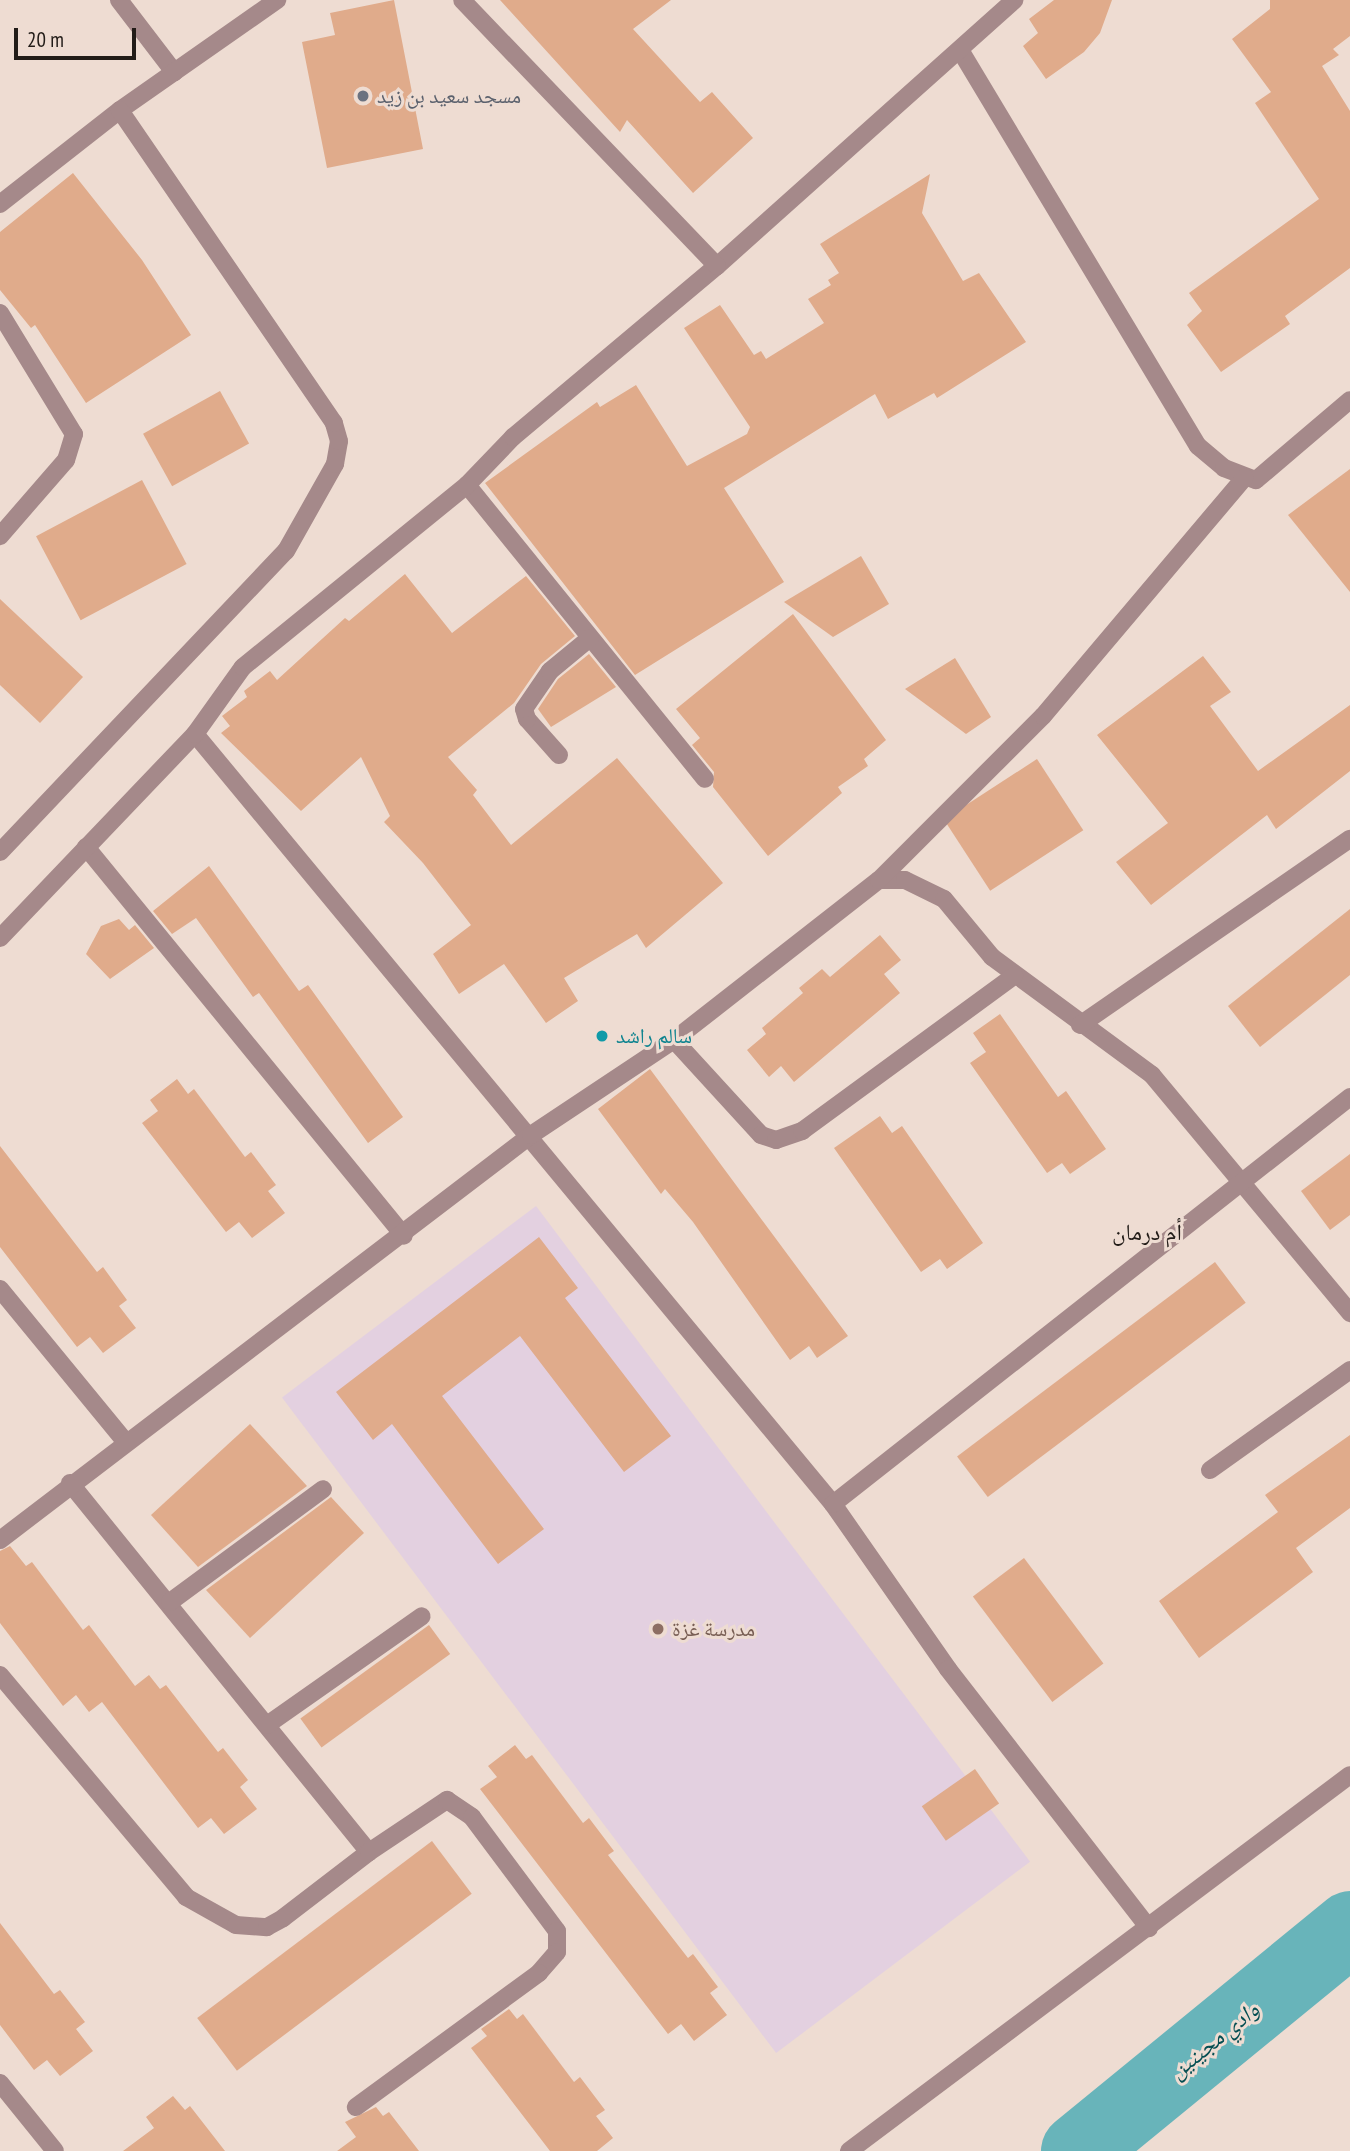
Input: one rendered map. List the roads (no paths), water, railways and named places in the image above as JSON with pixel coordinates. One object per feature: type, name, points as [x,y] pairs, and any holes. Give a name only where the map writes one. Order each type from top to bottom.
[{"type":"street","points":[[119,0],[174,72]]},
{"type":"street","points":[[0,204],[120,110],[277,0]]},
{"type":"street","points":[[462,0],[717,266]]},
{"type":"street","points":[[0,938],[195,734],[243,667],[467,485],[513,437],[717,266],[1015,0]]},
{"type":"street","points":[[960,50],[1198,446],[1244,478],[1256,480],[1350,400]]},
{"type":"street","points":[[0,852],[286,551],[335,464],[339,441],[334,423],[120,110]]},
{"type":"street","points":[[0,313],[74,434],[66,460],[0,536]]},
{"type":"street","points":[[0,1540],[125,1441],[404,1236],[531,1135],[674,1040],[879,880],[1043,716],[1244,478]]},
{"type":"street","points":[[467,485],[705,779]]},
{"type":"street","points":[[559,755],[527,719],[524,709],[550,671],[590,638]]},
{"type":"street","points":[[195,734],[531,1135],[833,1504],[948,1669],[1149,1928]]},
{"type":"street","points":[[1080,1024],[1350,839]]},
{"type":"street","points":[[86,847],[404,1236]]},
{"type":"street","points":[[879,880],[905,880],[944,899],[992,957],[1014,976],[1152,1075],[1350,1313]]},
{"type":"street","points":[[674,1040],[761,1135],[776,1140],[802,1131],[1014,976]]},
{"type":"street","points":[[833,1504],[1350,1098]]},
{"type":"street","points":[[0,1289],[125,1441]]},
{"type":"street","points":[[1210,1470],[1350,1370]]},
{"type":"street","points":[[70,1483],[170,1602],[369,1852]]},
{"type":"street","points":[[170,1602],[323,1489]]},
{"type":"street","points":[[268,1725],[422,1616]]},
{"type":"street","points":[[0,1675],[186,1896],[236,1926],[267,1927],[283,1919],[369,1852],[447,1800],[461,1805],[557,1931],[560,1943],[539,1973],[356,2107]]},
{"type":"street","points":[[849,2151],[1350,1775]]},
{"type":"street","points":[[0,2083],[55,2151]]},
{"type":"waterway","name":"وادي مجينين","points":[[1078,2151],[1350,1928]]},
{"type":"place","name":"مسجد سعيد بن زيد","points":[[363,96]]},
{"type":"place","name":"سالم راشد","points":[[602,1036]]},
{"type":"place","name":"مدرسة غزة","points":[[658,1629]]},
{"type":"district","name":"أم درمان","points":[[1147,1232]]}]
